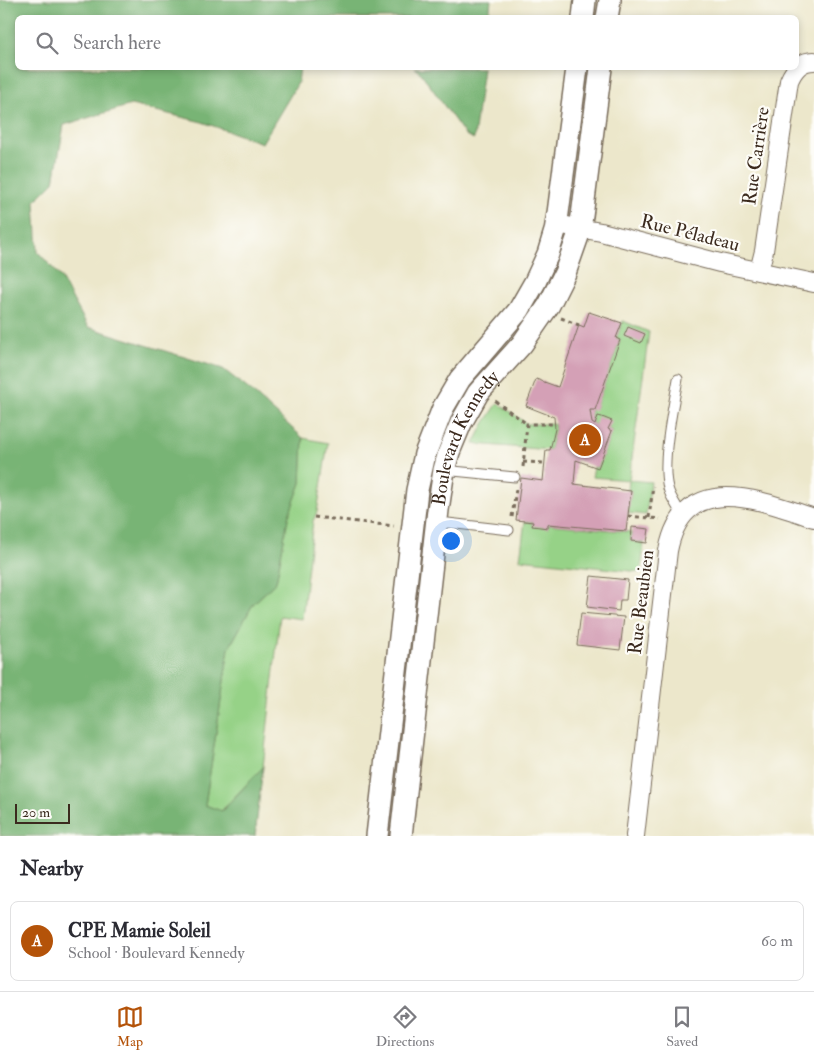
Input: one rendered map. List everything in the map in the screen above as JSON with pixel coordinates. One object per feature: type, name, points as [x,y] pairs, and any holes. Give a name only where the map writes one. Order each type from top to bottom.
[{"type":"street","points":[[583,15],[585,0]]},
{"type":"street","points":[[608,15],[610,0]]},
{"type":"street","name":"Rue Carrière","points":[[799,66],[804,62],[814,61]]},
{"type":"street","name":"Boulevard Kennedy","points":[[377,836],[420,525],[433,468],[437,421],[460,379],[502,331],[528,296],[545,260],[556,224],[577,70]]},
{"type":"street","name":"Boulevard Kennedy","points":[[433,468],[455,436],[478,393],[522,344],[542,316],[565,273],[580,228],[601,70]]},
{"type":"street","name":"Rue Carrière","points":[[759,271],[764,251],[788,81],[795,70]]},
{"type":"street","name":"Rue Péladeau","points":[[556,224],[580,228],[814,284]]},
{"type":"street","name":"Rue Beaubien","points":[[635,836],[668,551],[671,534],[677,522],[696,503],[709,498],[723,497],[762,502],[814,518]]},
{"type":"street","name":"Boulevard Kennedy","points":[[401,836],[420,525]]},
{"type":"lane","points":[[678,379],[666,464],[667,485],[682,515]]},
{"type":"lane","points":[[433,468],[515,477]]},
{"type":"lane","points":[[420,525],[448,523],[510,525]]},
{"type":"path","points":[[556,317],[579,325]]},
{"type":"path","points":[[491,399],[527,424],[554,424]]},
{"type":"path","points":[[522,470],[527,424]]},
{"type":"path","points":[[523,462],[545,463]]},
{"type":"path","points":[[649,518],[653,483]]},
{"type":"path","points":[[510,525],[516,488],[520,488]]},
{"type":"path","points":[[628,516],[664,520]]},
{"type":"path","points":[[314,517],[420,525]]},
{"type":"green space","points":[[0,0],[491,0],[489,15],[15,15],[15,70],[300,70],[298,83],[262,143],[202,122],[131,105],[64,125],[54,182],[35,201],[38,252],[60,276],[88,327],[223,369],[251,391],[303,438],[301,483],[288,518],[276,582],[253,604],[229,648],[205,805],[222,811],[263,767],[255,836],[0,836]]},
{"type":"green space","points":[[417,70],[483,70],[474,139],[465,135],[421,73]]},
{"type":"green space","points":[[623,321],[649,332],[629,480],[592,477],[594,467],[598,467],[612,431],[608,429],[611,421],[595,425],[592,423],[590,410],[595,409],[620,340],[616,338]]},
{"type":"green space","points":[[498,403],[527,424],[554,424],[555,429],[550,450],[474,444]]},
{"type":"green space","points":[[303,438],[328,443],[317,512],[313,521],[302,619],[280,616],[263,767],[221,811],[205,805],[229,648],[253,604],[276,582],[288,518],[301,483]]},
{"type":"green space","points":[[629,480],[651,482],[646,515],[628,513],[631,491],[628,490]]},
{"type":"green space","points":[[525,521],[533,522],[532,525],[548,528],[548,524],[631,532],[631,541],[644,543],[641,572],[520,559]]},
{"type":"building","points":[[589,312],[622,323],[616,338],[620,340],[595,410],[590,410],[592,423],[595,425],[598,416],[612,421],[608,429],[612,431],[598,468],[576,460],[574,484],[631,491],[626,531],[548,524],[548,528],[532,526],[533,522],[516,520],[521,478],[543,481],[546,450],[550,450],[555,429],[554,417],[526,406],[536,379],[558,387],[579,325],[584,327]]},
{"type":"building","points":[[628,327],[645,334],[641,343],[624,336]]},
{"type":"building","points":[[632,527],[649,529],[647,543],[631,541]]},
{"type":"building","points":[[591,576],[628,580],[626,600],[620,600],[619,611],[587,607]]},
{"type":"building","points":[[581,613],[624,617],[620,650],[577,645]]},
{"type":"place","name":"CPE Mamie Soleil","points":[[585,440]]}]
